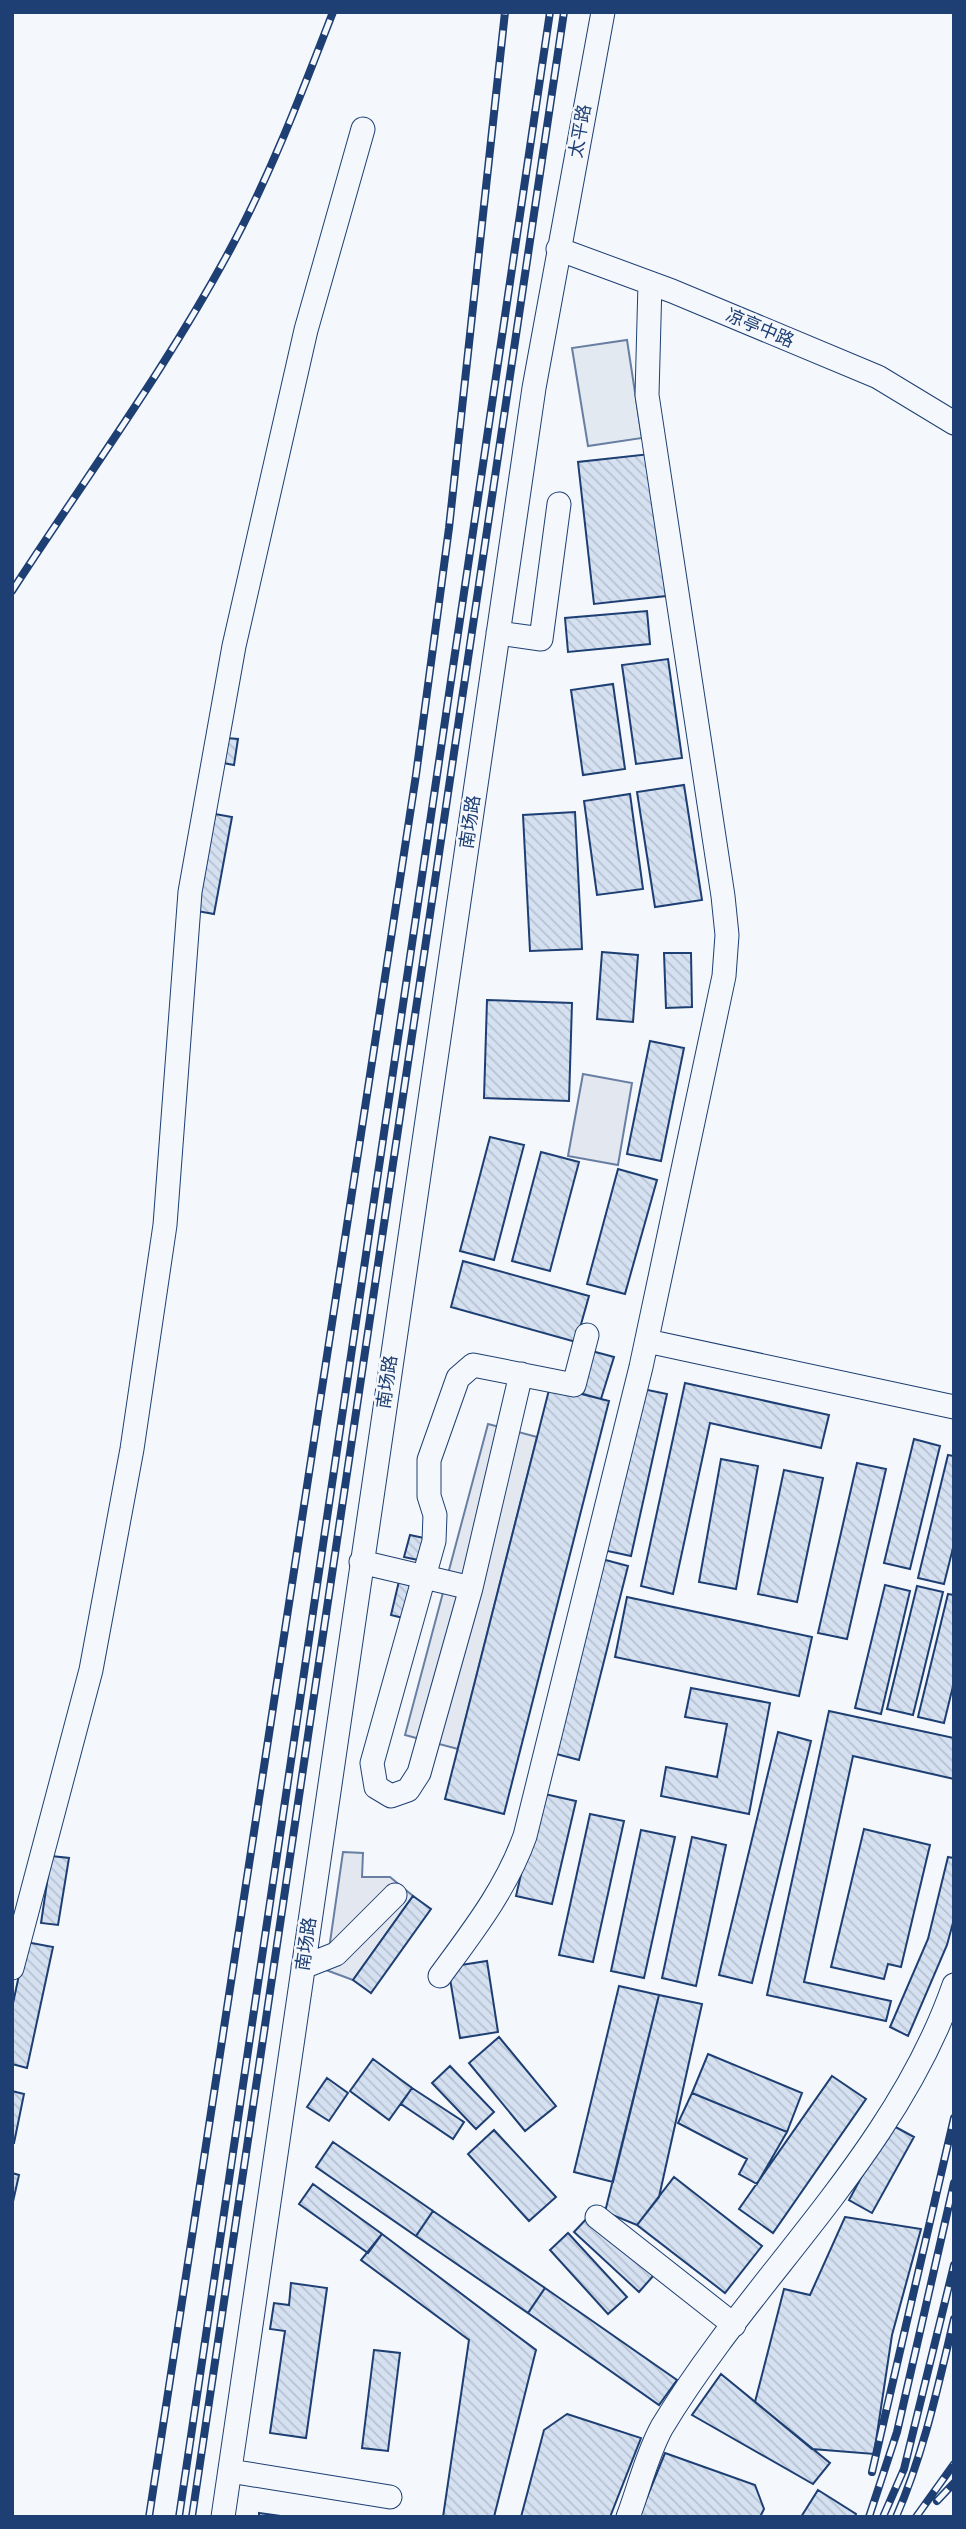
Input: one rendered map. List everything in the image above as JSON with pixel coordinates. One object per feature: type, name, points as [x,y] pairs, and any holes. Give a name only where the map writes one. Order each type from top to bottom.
[{"type":"street","name":"太平路","points":[[558,249],[603,12]]},
{"type":"street","points":[[12,1968],[91,1670],[132,1450],[165,1225],[190,892],[233,646],[306,330],[363,129]]},
{"type":"street","name":"凉亭中路","points":[[558,249],[650,283],[878,377],[954,423]]},
{"type":"street","name":"南场路","points":[[223,2517],[498,632],[558,249]]},
{"type":"street","points":[[440,1976],[489,1909],[509,1874],[525,1836],[647,1341],[724,976],[727,935],[647,395],[650,283]]},
{"type":"street","points":[[498,632],[541,639],[559,503]]},
{"type":"street","points":[[521,1374],[471,1588],[419,1773],[408,1790],[391,1796],[376,1787],[372,1763],[426,1577],[434,1541],[435,1515],[429,1496],[429,1460],[458,1378],[473,1366],[521,1374],[573,1385],[587,1335]]},
{"type":"street","points":[[647,1341],[954,1407]]},
{"type":"street","points":[[361,1562],[471,1588]]},
{"type":"street","points":[[303,1967],[335,1954],[395,1895]]},
{"type":"street","points":[[628,2517],[661,2429],[734,2325],[835,2194],[896,2106],[938,2031],[954,1985]]},
{"type":"street","points":[[597,2217],[734,2325]]},
{"type":"street","points":[[230,2471],[390,2497]]},
{"type":"shaded area","points":[[627,340],[642,438],[588,446],[572,348]]},
{"type":"shaded area","points":[[583,1074],[632,1083],[618,1165],[568,1156]]},
{"type":"shaded area","points":[[488,1424],[537,1437],[458,1749],[405,1735]]},
{"type":"shaded area","points":[[343,1852],[363,1853],[362,1877],[390,1877],[413,1896],[353,1980],[326,1970]]},
{"type":"building","points":[[650,454],[666,596],[594,604],[578,462]]},
{"type":"building","points":[[647,611],[650,644],[568,652],[565,618]]},
{"type":"building","points":[[668,659],[682,758],[636,764],[622,665]]},
{"type":"building","points":[[613,684],[625,769],[583,775],[571,690]]},
{"type":"building","points":[[226,738],[238,739],[234,765],[223,763]]},
{"type":"building","points":[[684,785],[702,900],[655,907],[637,792]]},
{"type":"building","points":[[630,794],[643,889],[597,895],[584,801]]},
{"type":"building","points":[[575,812],[582,949],[530,951],[523,815]]},
{"type":"building","points":[[215,814],[232,817],[214,914],[197,911]]},
{"type":"building","points":[[602,952],[638,955],[633,1022],[597,1019]]},
{"type":"building","points":[[664,953],[691,953],[692,1007],[666,1008]]},
{"type":"building","points":[[487,1000],[572,1003],[569,1101],[484,1098]]},
{"type":"building","points":[[650,1041],[684,1048],[661,1161],[627,1154]]},
{"type":"building","points":[[490,1137],[524,1145],[494,1260],[460,1251]]},
{"type":"building","points":[[541,1152],[579,1162],[550,1271],[512,1261]]},
{"type":"building","points":[[618,1169],[657,1180],[625,1294],[587,1284]]},
{"type":"building","points":[[463,1261],[589,1296],[576,1342],[451,1307]]},
{"type":"building","points":[[588,1350],[614,1357],[601,1399],[576,1392]]},
{"type":"building","points":[[685,1383],[829,1415],[821,1448],[710,1423],[673,1594],[641,1586]]},
{"type":"building","points":[[550,1386],[609,1401],[504,1814],[445,1799]]},
{"type":"building","points":[[638,1388],[667,1394],[631,1556],[603,1550]]},
{"type":"building","points":[[914,1439],[940,1446],[910,1569],[884,1563]]},
{"type":"building","points":[[948,1455],[954,1456],[954,1544],[944,1584],[918,1578]]},
{"type":"building","points":[[721,1459],[758,1466],[736,1589],[699,1582]]},
{"type":"building","points":[[857,1463],[886,1469],[847,1639],[818,1633]]},
{"type":"building","points":[[784,1470],[823,1478],[797,1602],[758,1594]]},
{"type":"building","points":[[410,1535],[424,1538],[418,1560],[404,1557]]},
{"type":"building","points":[[598,1558],[628,1566],[579,1760],[549,1752]]},
{"type":"building","points":[[399,1581],[415,1585],[407,1619],[391,1615]]},
{"type":"building","points":[[885,1585],[910,1591],[881,1714],[855,1708]]},
{"type":"building","points":[[917,1586],[943,1592],[913,1715],[887,1709]]},
{"type":"building","points":[[948,1594],[954,1595],[954,1682],[944,1723],[918,1717]]},
{"type":"building","points":[[627,1597],[812,1637],[799,1696],[615,1657]]},
{"type":"building","points":[[691,1688],[770,1703],[749,1814],[661,1796],[666,1767],[717,1777],[727,1724],[685,1717]]},
{"type":"building","points":[[829,1711],[954,1738],[954,1779],[853,1756],[804,1982],[891,2001],[886,2021],[767,1995]]},
{"type":"building","points":[[778,1732],[811,1741],[752,1983],[719,1975]]},
{"type":"building","points":[[540,1793],[576,1801],[552,1904],[516,1896]]},
{"type":"building","points":[[590,1814],[624,1821],[593,1962],[559,1955]]},
{"type":"building","points":[[864,1829],[930,1845],[901,1967],[888,1964],[884,1979],[831,1967]]},
{"type":"building","points":[[641,1830],[675,1837],[644,1978],[611,1971]]},
{"type":"building","points":[[692,1837],[726,1845],[696,1986],[662,1978]]},
{"type":"building","points":[[51,1856],[69,1858],[58,1925],[41,1923]]},
{"type":"building","points":[[948,1857],[954,1858],[954,1919],[947,1945],[908,2036],[890,2027],[928,1939]]},
{"type":"building","points":[[413,1896],[431,1909],[371,1993],[353,1980]]},
{"type":"building","points":[[26,1942],[53,1947],[27,2068],[12,2064],[12,2008]]},
{"type":"building","points":[[487,1961],[498,2032],[460,2038],[448,1967]]},
{"type":"building","points":[[619,1986],[659,1995],[613,2182],[574,2172]]},
{"type":"building","points":[[659,1995],[702,2004],[659,2197],[637,2225],[605,2212]]},
{"type":"building","points":[[499,2037],[556,2106],[525,2131],[469,2063]]},
{"type":"building","points":[[708,2054],[802,2093],[787,2132],[692,2093]]},
{"type":"building","points":[[373,2059],[412,2088],[389,2120],[350,2091]]},
{"type":"building","points":[[450,2066],[494,2112],[476,2129],[432,2083]]},
{"type":"building","points":[[832,2076],[866,2099],[773,2233],[739,2209]]},
{"type":"building","points":[[327,2078],[348,2093],[329,2121],[307,2107]]},
{"type":"building","points":[[412,2088],[464,2122],[453,2139],[401,2104]]},
{"type":"building","points":[[12,2091],[24,2094],[14,2143],[12,2143]]},
{"type":"building","points":[[692,2093],[787,2132],[757,2184],[739,2174],[747,2159],[678,2123]]},
{"type":"building","points":[[890,2124],[914,2137],[872,2213],[849,2200]]},
{"type":"building","points":[[494,2130],[556,2197],[529,2221],[468,2154]]},
{"type":"building","points":[[333,2142],[433,2211],[416,2236],[316,2167]]},
{"type":"building","points":[[12,2173],[19,2175],[12,2206]]},
{"type":"building","points":[[674,2177],[762,2246],[725,2293],[637,2225]]},
{"type":"building","points":[[313,2184],[382,2234],[368,2253],[299,2204]]},
{"type":"building","points":[[433,2211],[545,2288],[528,2313],[416,2236]]},
{"type":"building","points":[[590,2215],[654,2275],[639,2292],[574,2232]]},
{"type":"building","points":[[845,2217],[921,2229],[892,2335],[874,2454],[812,2449],[755,2402],[784,2289],[810,2295]]},
{"type":"building","points":[[568,2233],[627,2297],[608,2314],[550,2250]]},
{"type":"building","points":[[382,2234],[536,2350],[494,2517],[443,2517],[469,2340],[361,2260]]},
{"type":"building","points":[[291,2283],[327,2288],[306,2438],[270,2433],[285,2331],[270,2329],[274,2303],[289,2305]]},
{"type":"building","points":[[545,2288],[677,2380],[659,2405],[528,2313]]},
{"type":"building","points":[[374,2350],[400,2353],[388,2451],[362,2448]]},
{"type":"building","points":[[721,2374],[830,2463],[813,2484],[692,2415]]},
{"type":"building","points":[[567,2414],[641,2438],[610,2517],[521,2517],[544,2430]]},
{"type":"building","points":[[665,2453],[755,2485],[764,2509],[760,2517],[639,2517]]},
{"type":"building","points":[[818,2490],[856,2514],[855,2517],[801,2517]]},
{"type":"building","points":[[259,2513],[288,2517],[259,2517]]},
{"type":"railway","points":[[12,591],[154,378],[232,246],[273,160],[333,12]]},
{"type":"railway","points":[[149,2517],[416,775],[449,528],[505,12]]},
{"type":"railway","points":[[179,2517],[550,12]]},
{"type":"railway","points":[[192,2517],[564,12]]},
{"type":"railway","points":[[872,2472],[954,2118]]},
{"type":"railway","points":[[869,2517],[897,2432],[954,2183]]},
{"type":"railway","points":[[883,2517],[904,2469],[954,2265]]},
{"type":"railway","points":[[896,2517],[922,2444],[954,2319]]},
{"type":"railway","points":[[916,2517],[954,2464]]},
{"type":"railway","points":[[937,2501],[954,2483]]}]
